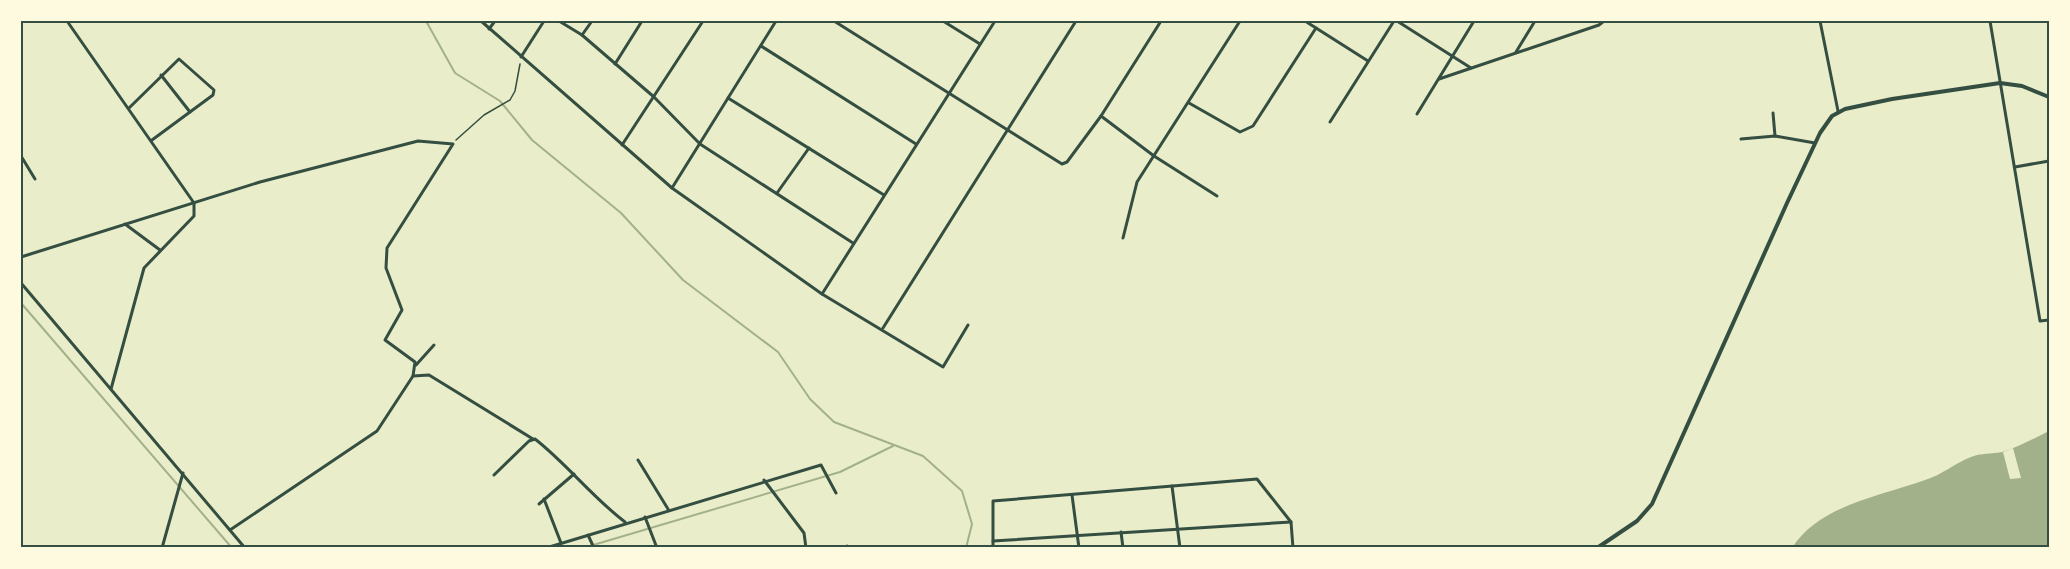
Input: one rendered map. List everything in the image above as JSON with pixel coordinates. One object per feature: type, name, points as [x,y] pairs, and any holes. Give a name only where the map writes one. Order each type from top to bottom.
[{"type":"street","points":[[67,21],[194,203],[194,216],[144,268],[111,389]]},
{"type":"street","points":[[481,21],[672,188],[822,294],[883,328],[943,367],[968,325]]},
{"type":"street","points":[[489,29],[495,21]]},
{"type":"street","points":[[521,57],[544,21]]},
{"type":"street","points":[[559,21],[582,35],[654,97],[700,144],[853,243]]},
{"type":"street","points":[[582,35],[592,21]]},
{"type":"street","points":[[615,64],[642,21]]},
{"type":"street","points":[[622,145],[703,21]]},
{"type":"street","points":[[672,188],[776,21]]},
{"type":"street","points":[[834,21],[1062,164],[1067,162],[1101,116],[1161,21]]},
{"type":"street","points":[[943,21],[980,44]]},
{"type":"street","points":[[822,294],[995,21]]},
{"type":"street","points":[[883,328],[1076,21]]},
{"type":"street","points":[[1123,238],[1137,182],[1240,21]]},
{"type":"street","points":[[1305,21],[1368,61]]},
{"type":"street","points":[[1330,122],[1395,21],[1471,68]]},
{"type":"street","points":[[1417,114],[1474,21]]},
{"type":"street","points":[[1515,53],[1535,21]]},
{"type":"street","points":[[1439,78],[1599,25],[1604,21]]},
{"type":"street","points":[[1820,21],[1838,111]]},
{"type":"street","points":[[1995,21],[1990,22],[2040,321],[2049,320]]},
{"type":"street","points":[[1188,103],[1240,132],[1246,131],[1253,126],[1316,28]]},
{"type":"street","points":[[761,46],[916,144]]},
{"type":"street","points":[[129,108],[177,59],[182,59],[214,90],[213,95],[152,140]]},
{"type":"street","points":[[161,75],[190,112]]},
{"type":"street","points":[[1597,548],[1637,521],[1652,504],[1815,143],[1827,122],[1838,111],[1892,99],[2000,83],[2022,86],[2049,97]]},
{"type":"street","points":[[728,98],[884,195]]},
{"type":"street","points":[[1773,113],[1775,136]]},
{"type":"street","points":[[1101,116],[1154,156],[1217,196]]},
{"type":"street","points":[[1741,139],[1775,136],[1815,143]]},
{"type":"street","points":[[21,257],[260,182],[418,141],[453,144],[387,248],[386,268],[401,312],[385,340],[416,365]]},
{"type":"street","points":[[777,193],[809,148]]},
{"type":"street","points":[[21,156],[35,179]]},
{"type":"street","points":[[2015,167],[2049,161]]},
{"type":"street","points":[[125,224],[160,250]]},
{"type":"street","points":[[21,284],[245,548]]},
{"type":"street","points":[[230,530],[272,499],[368,439],[386,421],[413,375],[416,365],[434,345]]},
{"type":"street","points":[[413,375],[429,375],[533,439],[557,456],[607,508],[626,523]]},
{"type":"street","points":[[494,474],[533,439]]},
{"type":"street","points":[[638,460],[668,509]]},
{"type":"street","points":[[546,548],[764,480],[821,465],[836,493]]},
{"type":"street","points":[[162,548],[183,473]]},
{"type":"street","points":[[539,504],[574,474]]},
{"type":"street","points":[[993,548],[993,501],[1258,479],[1291,522],[1293,548]]},
{"type":"street","points":[[764,480],[804,533],[806,548]]},
{"type":"street","points":[[1172,486],[1180,548]]},
{"type":"street","points":[[1072,495],[1079,548]]},
{"type":"street","points":[[544,499],[561,543]]},
{"type":"street","points":[[645,517],[657,548]]},
{"type":"street","points":[[993,541],[1291,522]]},
{"type":"street","points":[[1121,532],[1123,548]]},
{"type":"street","points":[[588,534],[594,548]]},
{"type":"path","points":[[458,137],[484,115],[500,108],[510,100],[515,91],[521,57]]},
{"type":"shaded area","points":[[2049,431],[2049,548],[1792,548],[1818,521],[1834,512],[1871,497],[1931,478],[1975,456],[2008,450]]},
{"type":"pier","points":[[2013,448],[2021,478],[2010,479],[2003,452]]},
{"type":"waterway","points":[[426,21],[455,73],[500,101],[532,140],[621,213],[683,280],[778,352],[810,399],[834,422],[923,456],[962,491],[972,524],[966,548]]},
{"type":"waterway","points":[[21,303],[232,548]]},
{"type":"waterway","points":[[583,548],[840,472],[893,446]]}]
